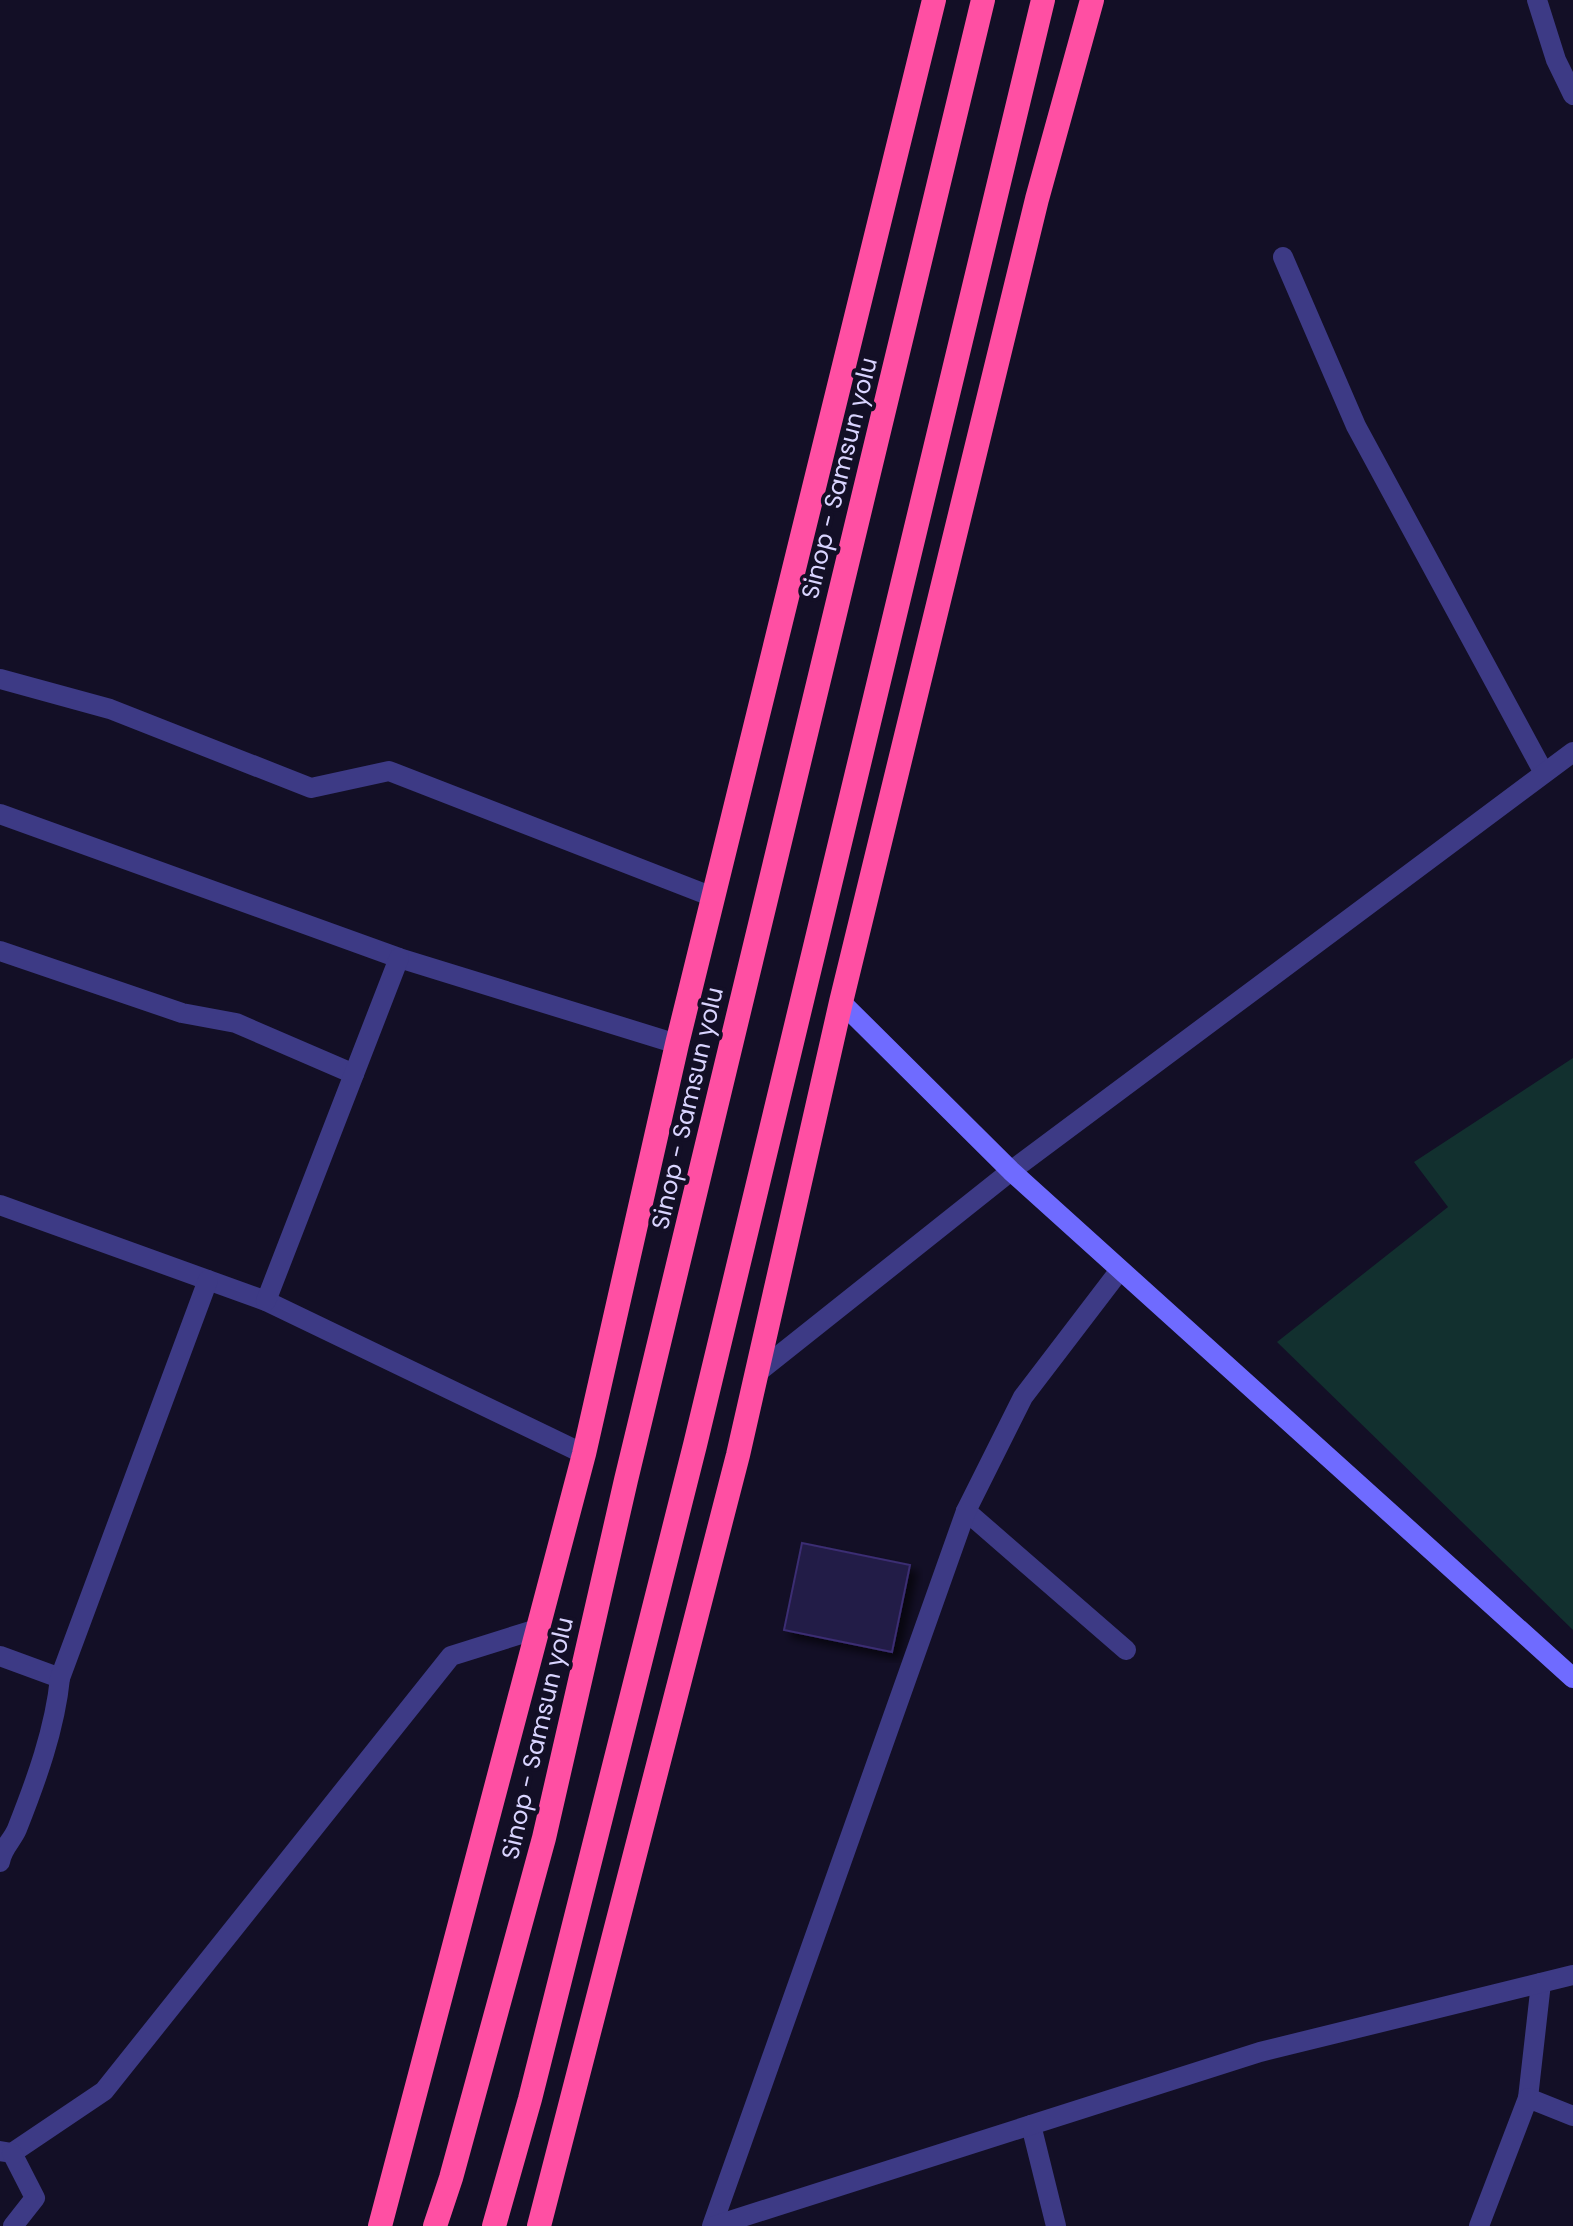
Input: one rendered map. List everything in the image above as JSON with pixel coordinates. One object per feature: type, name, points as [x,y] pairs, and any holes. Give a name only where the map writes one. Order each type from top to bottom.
[{"type":"highway","points":[[380,2226],[584,1454],[677,1044],[934,0]]},
{"type":"highway","name":"Sinop - Samsun yolu","points":[[435,2226],[451,2178],[544,1838],[626,1480],[983,0]]},
{"type":"highway","points":[[494,2226],[530,2099],[699,1430],[1043,0]]},
{"type":"highway","points":[[539,2226],[738,1455],[841,1002],[1037,199],[1092,0]]},
{"type":"street","points":[[1537,0],[1556,60],[1573,95]]},
{"type":"street","points":[[1283,257],[1356,426],[1544,773]]},
{"type":"street","points":[[0,679],[110,709],[311,788],[389,771],[713,897]]},
{"type":"street","points":[[757,1373],[1011,1171],[1573,752]]},
{"type":"street","points":[[0,814],[399,958],[677,1044]]},
{"type":"street","points":[[0,951],[182,1013],[236,1023],[354,1074]]},
{"type":"street","points":[[266,1301],[399,958]]},
{"type":"street","points":[[841,1002],[1011,1171],[1573,1678]]},
{"type":"street","points":[[0,1205],[266,1301],[584,1454]]},
{"type":"street","points":[[713,2226],[966,1511],[1023,1397],[1120,1270]]},
{"type":"street","points":[[0,1862],[1,1852],[15,1832],[57,1711],[60,1678],[208,1280]]},
{"type":"street","points":[[966,1511],[1126,1650]]},
{"type":"street","points":[[13,2226],[35,2198],[6,2152],[104,2091],[451,1656],[537,1629]]},
{"type":"street","points":[[0,1656],[60,1678]]},
{"type":"street","points":[[713,2226],[1260,2052],[1573,1975]]},
{"type":"street","points":[[1479,2226],[1528,2098],[1541,1983]]},
{"type":"street","points":[[1528,2098],[1573,2116]]},
{"type":"street","points":[[1031,2125],[1056,2226]]},
{"type":"green space","points":[[1573,1058],[1573,1630],[1277,1342],[1448,1207],[1414,1162]]},
{"type":"building","points":[[802,1543],[910,1565],[892,1652],[784,1630]]}]
